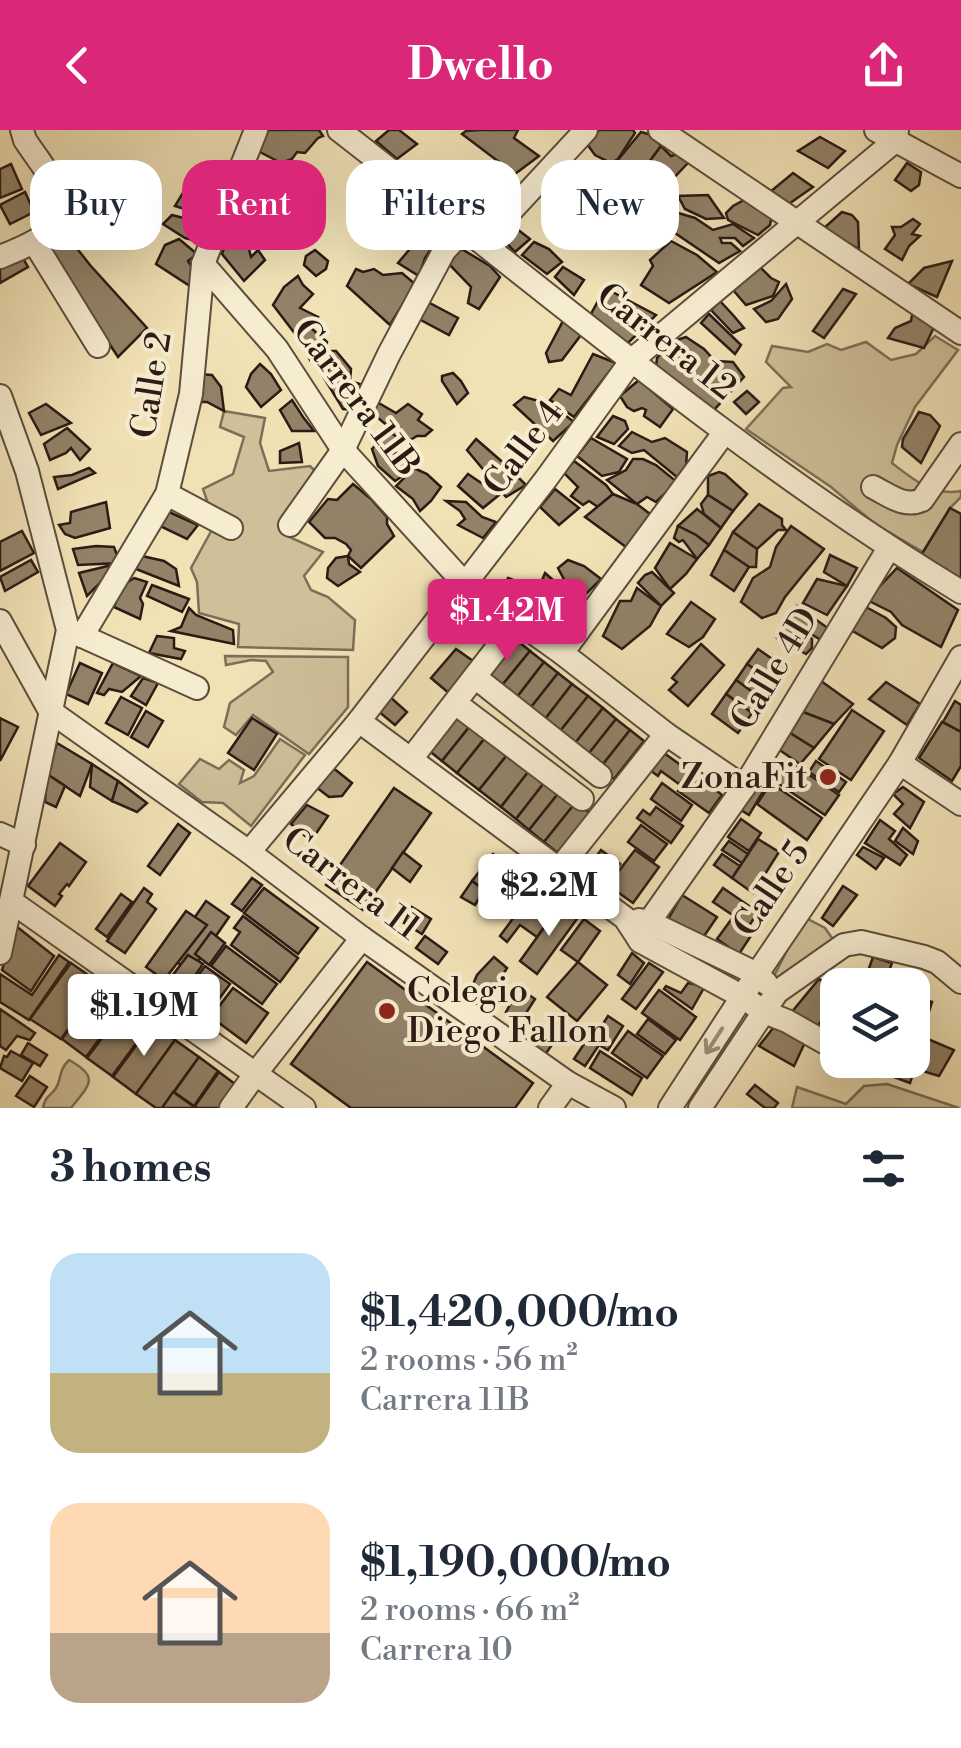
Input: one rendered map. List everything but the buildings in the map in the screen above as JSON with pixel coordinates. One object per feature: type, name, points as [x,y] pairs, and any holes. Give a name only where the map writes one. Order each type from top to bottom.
[{"type":"street","points":[[22,130],[38,160]]},
{"type":"street","name":"Calle 2","points":[[75,633],[167,494],[190,394],[203,264],[256,130]]},
{"type":"street","name":"Carrera 12","points":[[339,130],[377,160]]},
{"type":"street","points":[[521,199],[586,130]]},
{"type":"street","points":[[660,130],[961,333]]},
{"type":"street","points":[[890,134],[961,176]]},
{"type":"street","name":"Calle 4","points":[[249,852],[358,722],[546,479],[632,360],[798,221],[890,134]]},
{"type":"street","points":[[0,257],[30,244]]},
{"type":"street","points":[[39,250],[98,346]]},
{"type":"street","points":[[290,525],[343,450],[446,250]]},
{"type":"street","name":"Carrera 12","points":[[492,250],[724,433],[889,548],[961,592]]},
{"type":"street","name":"Carrera 11B","points":[[203,264],[277,349],[343,450],[464,583],[666,734],[744,787]]},
{"type":"street","points":[[0,396],[27,470],[75,633],[50,711],[0,952]]},
{"type":"street","points":[[562,653],[724,433]]},
{"type":"street","points":[[873,486],[904,503],[922,500],[961,444]]},
{"type":"street","points":[[167,494],[231,528]]},
{"type":"street","name":"Calle 4D","points":[[645,931],[744,787],[889,548]]},
{"type":"street","points":[[0,621],[50,711]]},
{"type":"street","points":[[75,633],[197,688]]},
{"type":"street","points":[[411,760],[497,648]]},
{"type":"street","name":"Calle 5","points":[[670,1108],[900,764],[961,657]]},
{"type":"street","points":[[476,677],[600,776]]},
{"type":"street","points":[[455,704],[582,799]]},
{"type":"street","name":"Carrera 11","points":[[50,711],[249,852],[362,938],[568,1083],[614,1108]]},
{"type":"street","points":[[358,722],[626,918],[764,1012],[820,1040]]},
{"type":"street","points":[[559,869],[666,734]]},
{"type":"street","points":[[900,764],[961,804]]},
{"type":"street","points":[[0,834],[24,846]]},
{"type":"street","points":[[12,902],[304,1108]]},
{"type":"street","points":[[645,931],[756,974],[777,992],[787,1021]]},
{"type":"street","points":[[232,1108],[362,938]]},
{"type":"street","name":"Calle 5","points":[[700,1108],[777,992],[844,945],[861,942],[924,957],[937,962],[961,982]]},
{"type":"street","points":[[550,1108],[568,1083]]},
{"type":"shaded area","points":[[935,336],[958,350],[915,407],[892,463],[932,489],[961,491],[961,497],[923,552],[875,524],[831,487],[746,429],[783,388],[791,387],[766,362],[772,346],[808,352],[827,344],[841,350],[866,342],[891,360],[916,354]]},
{"type":"shaded area","points":[[224,411],[265,418],[260,443],[269,471],[310,466],[316,472],[278,525],[287,536],[323,552],[304,576],[311,590],[328,597],[355,620],[353,650],[238,647],[239,624],[199,613],[197,582],[191,568],[215,524],[203,489],[233,474],[244,437],[220,427]]},
{"type":"shaded area","points":[[225,656],[348,657],[348,707],[309,754],[253,715],[236,735],[224,727],[230,703],[273,672],[266,661],[226,665]]},
{"type":"shaded area","points":[[280,739],[305,755],[251,826],[223,803],[202,802],[179,784],[200,759],[219,769],[229,760],[244,770],[240,783],[254,776]]},
{"type":"shaded area","points":[[804,917],[825,928],[837,945],[771,982]]},
{"type":"shaded area","points":[[69,1060],[85,1071],[87,1087],[71,1108],[43,1108],[56,1088]]},
{"type":"shaded area","points":[[887,1084],[959,1108],[792,1108],[797,1087],[846,1104],[864,1086]]},
{"type":"place","name":"ZonaFit","points":[[828,777]]},
{"type":"place","name":"Colegio Diego Fallon","points":[[387,1011]]}]
